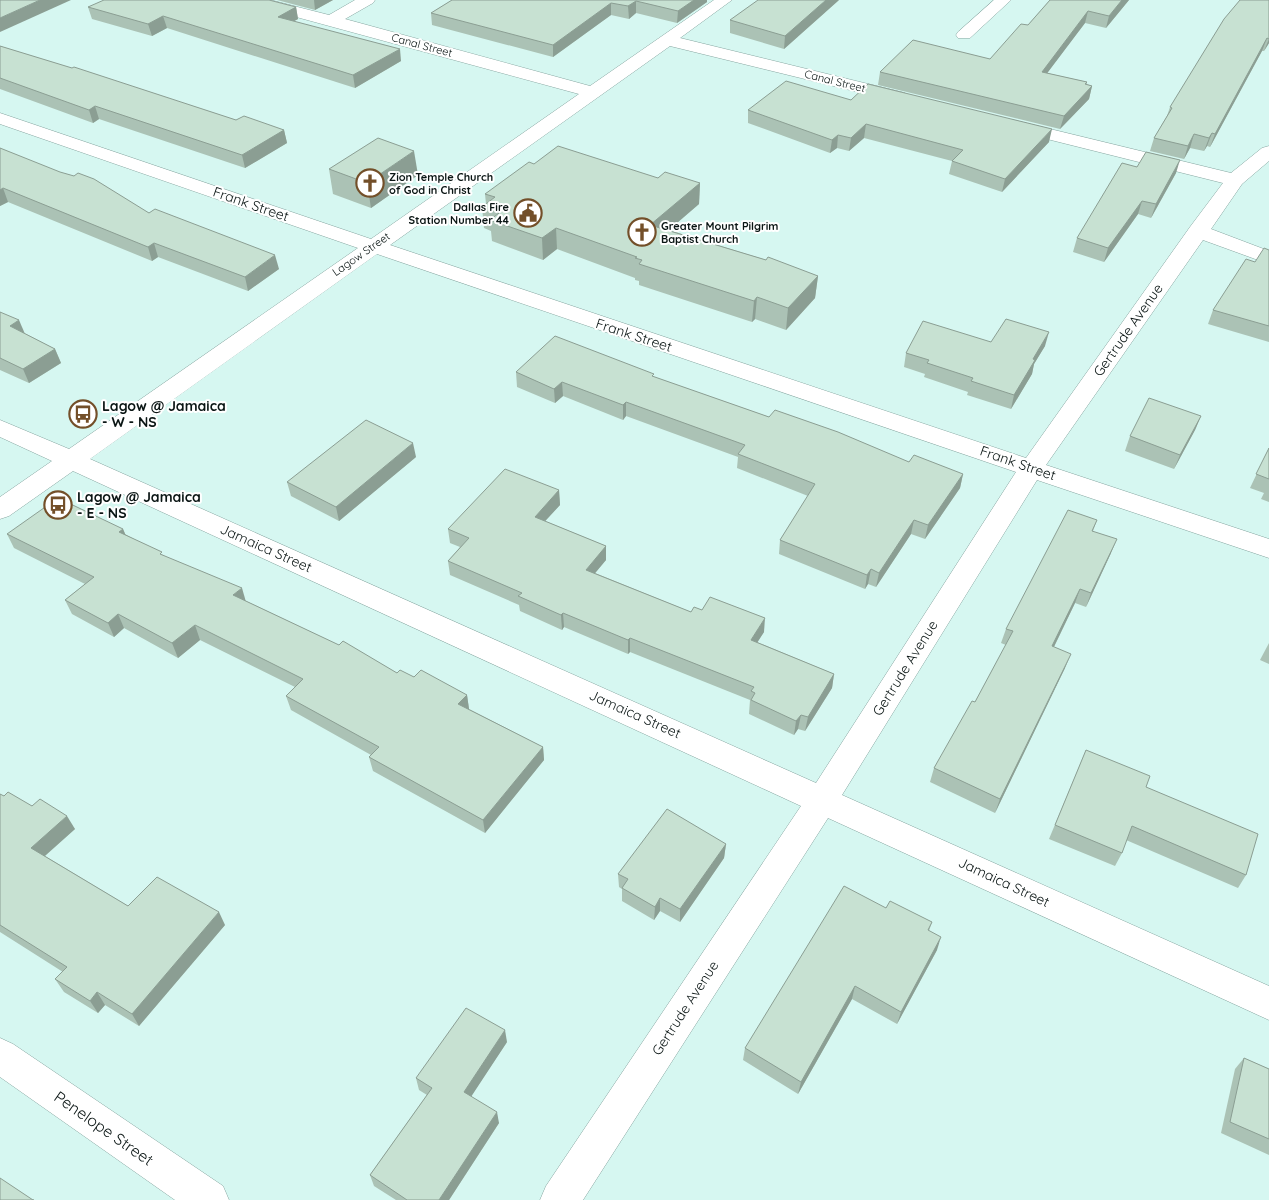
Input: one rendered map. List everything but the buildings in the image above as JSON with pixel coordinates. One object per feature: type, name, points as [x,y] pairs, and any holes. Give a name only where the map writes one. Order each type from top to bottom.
[{"type":"street","name":"Canal Street","points":[[251,0],[593,92]]},
{"type":"street","points":[[331,20],[367,0]]},
{"type":"street","name":"Lagow Street","points":[[0,510],[372,246],[724,0]]},
{"type":"street","points":[[964,35],[1003,0]]},
{"type":"street","name":"Canal Street","points":[[667,40],[918,102]]},
{"type":"street","name":"Frank Street","points":[[0,118],[372,246],[1032,467],[1269,549]]},
{"type":"street","points":[[994,121],[1235,180]]},
{"type":"street","name":"Gertrude Avenue","points":[[560,1200],[823,799],[1032,467],[1197,231],[1235,180],[1269,152]]},
{"type":"street","points":[[1197,231],[1269,258]]},
{"type":"street","name":"Jamaica Street","points":[[0,428],[823,799],[1269,1003]]},
{"type":"street","name":"Penelope Street","points":[[0,1056],[209,1200]]},
{"type":"place","name":"Zion Temple Church of God in Christ","points":[[370,183]]},
{"type":"place","name":"Dallas Fire Station Number 44","points":[[528,213]]},
{"type":"place","name":"Greater Mount Pilgrim Baptist Church","points":[[642,232]]},
{"type":"place","name":"Lagow @ Jamaica - W - NS","points":[[83,414]]},
{"type":"place","name":"Lagow @ Jamaica - E - NS","points":[[58,505]]}]
